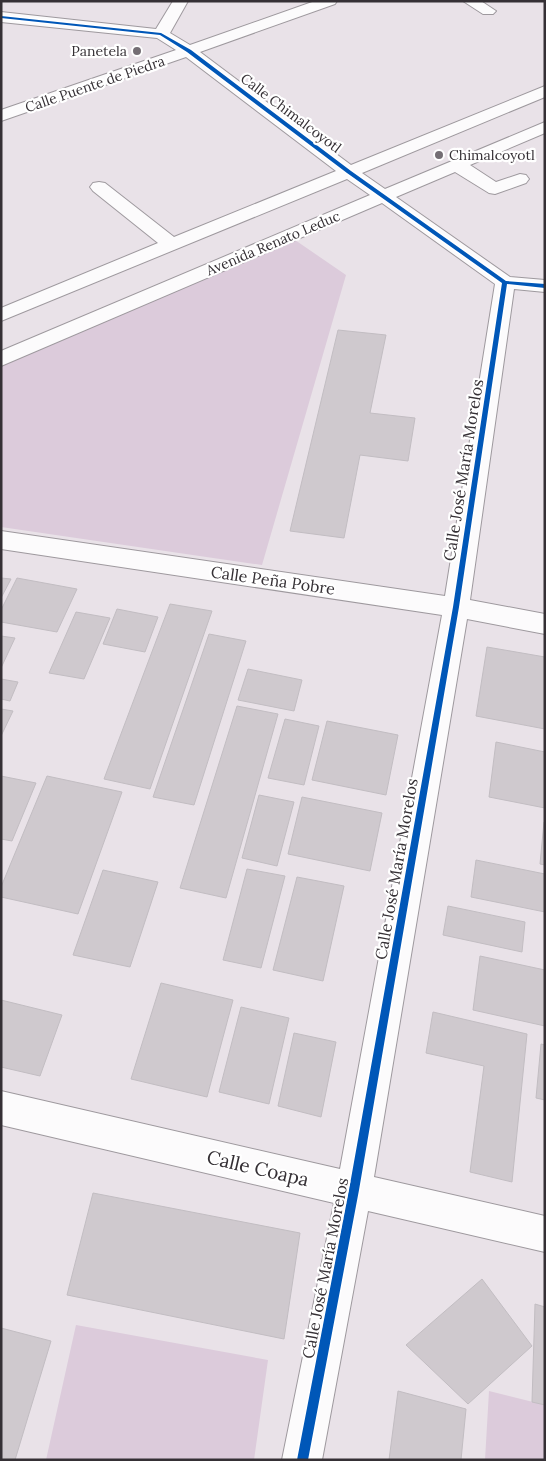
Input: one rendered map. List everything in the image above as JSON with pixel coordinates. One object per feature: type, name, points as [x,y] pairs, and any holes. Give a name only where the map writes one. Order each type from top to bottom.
[{"type":"street","points":[[161,34],[181,1]]},
{"type":"street","name":"Calle Puente de Piedra","points":[[1,116],[330,1]]},
{"type":"street","points":[[470,1],[488,11]]},
{"type":"street","name":"Calle Chimalcoyotl","points":[[1,17],[161,34],[189,51],[349,172],[505,282],[545,286]]},
{"type":"street","points":[[1,315],[545,91]]},
{"type":"street","name":"Avenida Renato Leduc","points":[[1,359],[545,127]]},
{"type":"street","points":[[457,165],[495,189],[520,179]]},
{"type":"street","points":[[99,187],[172,245]]},
{"type":"street","name":"Calle José María Morelos","points":[[302,1460],[354,1190],[456,608],[505,282]]},
{"type":"street","name":"Calle Peña Pobre","points":[[1,540],[456,608],[545,624]]},
{"type":"street","name":"Calle Coapa","points":[[1,1108],[545,1234]]},
{"type":"shaded area","points":[[295,240],[346,275],[262,565],[1,527],[1,364]]},
{"type":"shaded area","points":[[76,1325],[268,1360],[254,1460],[46,1460]]},
{"type":"shaded area","points":[[489,1391],[545,1405],[545,1460],[485,1460]]},
{"type":"building","points":[[338,330],[386,335],[370,413],[415,418],[408,461],[360,455],[344,538],[290,531]]},
{"type":"building","points":[[1,578],[11,579],[1,598]]},
{"type":"building","points":[[17,578],[77,589],[57,632],[1,622],[1,610]]},
{"type":"building","points":[[170,604],[212,611],[150,789],[104,779]]},
{"type":"building","points":[[117,609],[158,617],[145,652],[103,644]]},
{"type":"building","points":[[76,612],[110,618],[84,679],[49,673]]},
{"type":"building","points":[[209,634],[246,641],[194,805],[153,797]]},
{"type":"building","points":[[1,636],[15,638],[1,668]]},
{"type":"building","points":[[487,647],[545,657],[545,729],[476,716]]},
{"type":"building","points":[[248,669],[302,680],[294,711],[238,700]]},
{"type":"building","points":[[1,679],[18,682],[10,701],[1,699]]},
{"type":"building","points":[[237,706],[278,714],[226,898],[180,888]]},
{"type":"building","points":[[1,709],[13,711],[1,736]]},
{"type":"building","points":[[285,719],[319,726],[304,785],[268,778]]},
{"type":"building","points":[[327,721],[398,735],[386,795],[312,780]]},
{"type":"building","points":[[496,742],[545,752],[545,808],[489,797]]},
{"type":"building","points":[[1,776],[36,783],[12,841],[1,839]]},
{"type":"building","points":[[47,776],[122,792],[78,914],[1,897],[1,887]]},
{"type":"building","points":[[259,795],[294,802],[277,866],[242,858]]},
{"type":"building","points":[[302,797],[382,813],[370,871],[288,854]]},
{"type":"building","points":[[545,822],[545,865],[540,864]]},
{"type":"building","points":[[476,860],[545,874],[545,912],[471,897]]},
{"type":"building","points":[[247,869],[285,876],[261,968],[223,960]]},
{"type":"building","points":[[103,870],[158,882],[130,967],[73,955]]},
{"type":"building","points":[[297,877],[344,886],[323,981],[273,970]]},
{"type":"building","points":[[448,906],[525,922],[522,952],[443,935]]},
{"type":"building","points":[[480,956],[545,970],[545,1026],[473,1010]]},
{"type":"building","points":[[161,983],[233,1000],[207,1097],[131,1079]]},
{"type":"building","points":[[1,1000],[62,1015],[40,1076],[1,1067]]},
{"type":"building","points":[[241,1007],[289,1018],[269,1104],[219,1092]]},
{"type":"building","points":[[433,1012],[527,1034],[512,1182],[470,1172],[484,1066],[426,1053]]},
{"type":"building","points":[[294,1033],[336,1042],[321,1117],[278,1106]]},
{"type":"building","points":[[541,1044],[545,1045],[545,1100],[536,1098]]},
{"type":"building","points":[[93,1193],[300,1233],[284,1339],[67,1295]]},
{"type":"building","points":[[482,1279],[532,1346],[468,1404],[406,1345]]},
{"type":"building","points":[[535,1304],[545,1307],[545,1405],[532,1402]]},
{"type":"building","points":[[1,1328],[51,1341],[15,1460],[1,1460]]},
{"type":"building","points":[[398,1391],[466,1409],[461,1460],[389,1460]]},
{"type":"cycle path","points":[[1,17],[161,34],[189,51],[349,172],[505,282],[545,286]]},
{"type":"cycle path","points":[[302,1460],[354,1190],[456,607],[505,282]]},
{"type":"place","name":"Panetela","points":[[137,51]]},
{"type":"place","name":"Chimalcoyotl","points":[[439,155]]}]
